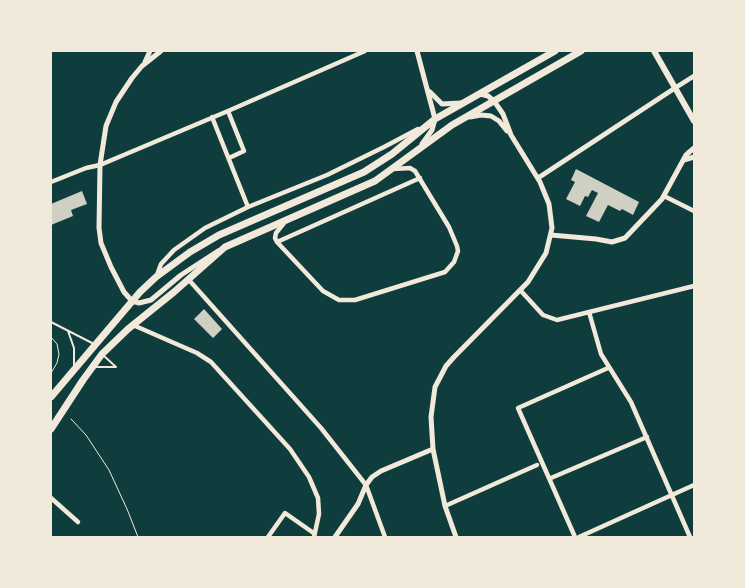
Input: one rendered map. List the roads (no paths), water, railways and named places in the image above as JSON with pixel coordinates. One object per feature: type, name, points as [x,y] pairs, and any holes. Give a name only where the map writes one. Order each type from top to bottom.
[{"type":"main road","points":[[51,397],[132,301],[156,277],[190,252],[219,235],[364,172],[392,154],[435,119],[555,51]]},
{"type":"main road","points":[[51,429],[102,354],[133,325],[225,247],[369,184],[459,121],[581,51]]},
{"type":"main road","points":[[654,51],[694,121]]},
{"type":"street","points":[[150,51],[142,66],[123,90],[113,108],[105,131],[100,164],[99,228],[101,242],[110,267],[121,289],[132,301],[139,304],[151,300],[181,275],[225,247]]},
{"type":"street","points":[[142,66],[161,51]]},
{"type":"street","points":[[51,182],[100,164],[228,111],[365,51]]},
{"type":"street","points":[[415,153],[432,130],[435,119],[417,51]]},
{"type":"street","points":[[538,178],[694,76]]},
{"type":"street","points":[[428,90],[438,101],[444,104],[465,102]]},
{"type":"street","points":[[479,94],[494,100],[503,114],[511,135]]},
{"type":"street","points":[[228,111],[244,151],[229,158]]},
{"type":"street","points":[[456,537],[445,506],[433,449],[431,405],[435,387],[454,356],[521,291],[543,260],[551,235],[552,222],[549,204],[538,178],[511,135],[496,119],[488,115],[481,114],[459,121]]},
{"type":"street","points":[[212,117],[248,207]]},
{"type":"street","points":[[156,277],[161,264],[188,240],[210,225],[341,168],[384,148],[426,125]]},
{"type":"street","points":[[551,235],[612,242],[626,238],[664,196],[683,160],[694,148]]},
{"type":"street","points":[[683,160],[694,157]]},
{"type":"street","points":[[288,220],[276,233],[277,242],[323,291],[333,298],[344,301],[355,300],[442,273],[454,262],[457,255],[457,246],[449,227],[412,168],[393,169]]},
{"type":"street","points":[[277,242],[420,178]]},
{"type":"street","points":[[664,196],[694,211]]},
{"type":"street","points":[[188,280],[321,428],[366,485],[384,537]]},
{"type":"street","points":[[521,291],[540,312],[551,319],[560,319],[694,286]]},
{"type":"street","points":[[589,312],[599,349],[608,368],[629,398],[690,537]]},
{"type":"street","points":[[133,325],[197,353],[211,362],[271,426],[295,455],[313,484],[318,498],[319,511],[315,535],[285,513],[268,537]]},
{"type":"street","points":[[608,368],[518,408],[577,537],[694,485]]},
{"type":"street","points":[[551,478],[647,437]]},
{"type":"street","points":[[335,537],[358,504],[370,479],[378,472],[433,449]]},
{"type":"street","points":[[445,506],[537,465]]},
{"type":"street","points":[[51,498],[78,522]]},
{"type":"lane","points":[[51,322],[96,345]]},
{"type":"lane","points":[[68,331],[75,351],[74,372]]},
{"type":"lane","points":[[92,367],[116,367],[102,354]]}]
